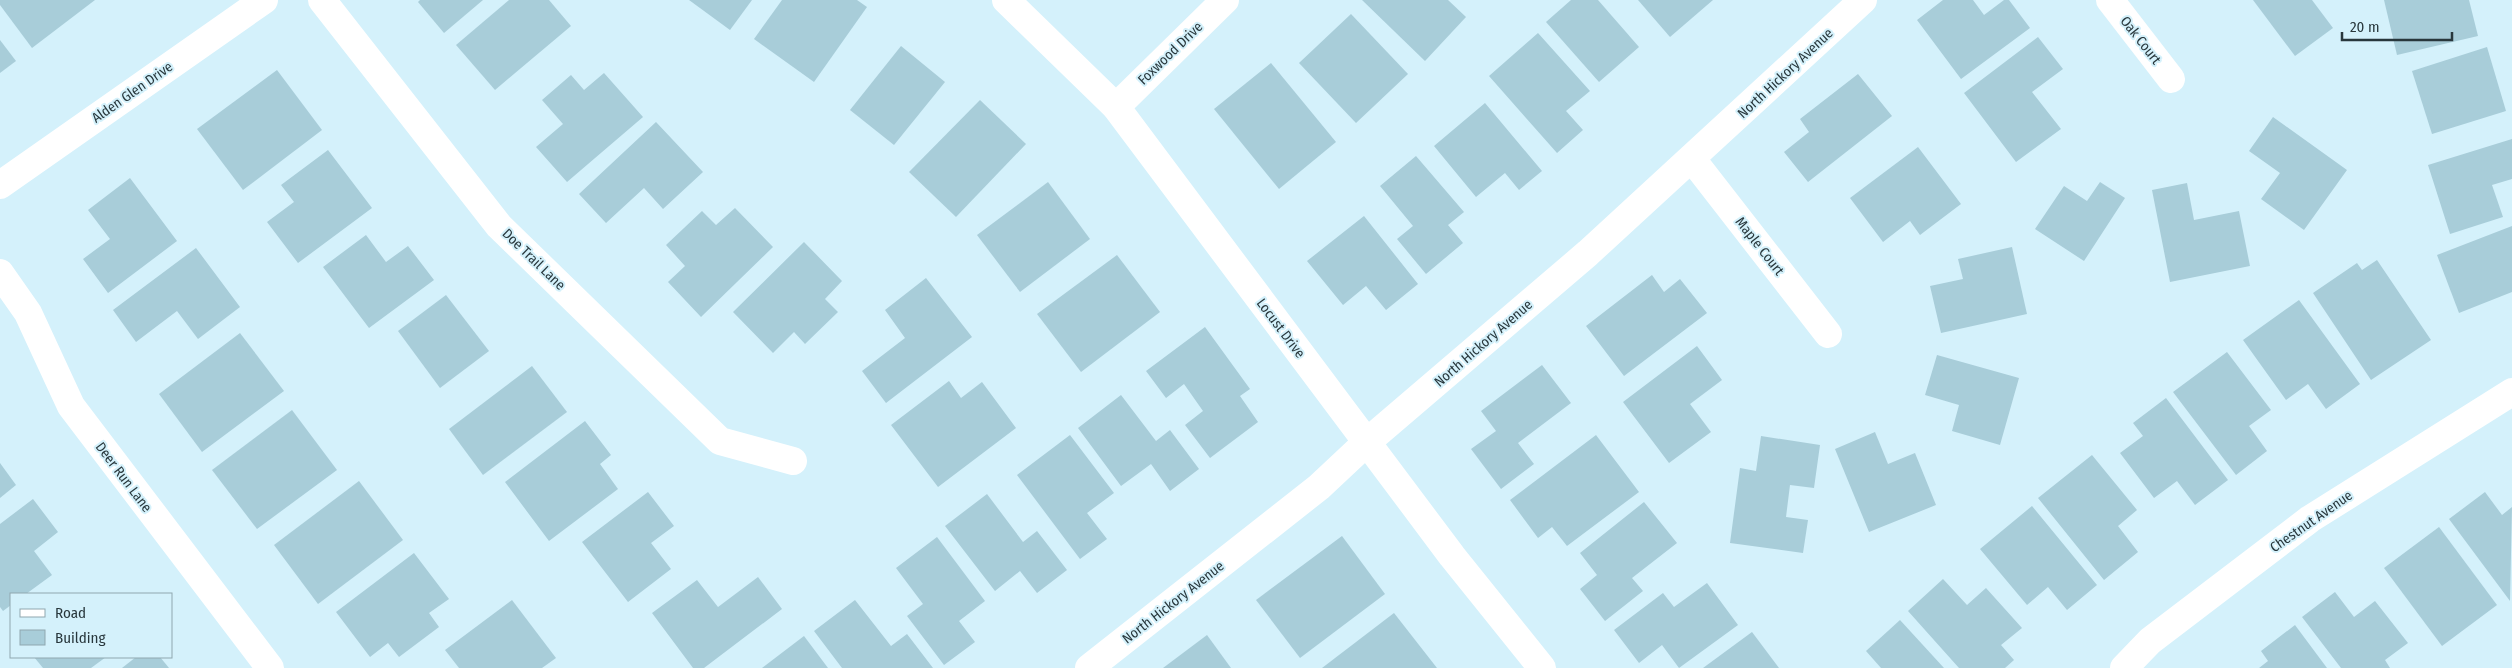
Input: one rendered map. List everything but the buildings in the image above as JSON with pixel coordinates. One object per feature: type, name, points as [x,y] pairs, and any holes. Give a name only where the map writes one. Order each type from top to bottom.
[{"type":"street","name":"Alden Glen Drive","points":[[0,185],[264,0]]},
{"type":"street","name":"Doe Trail Lane","points":[[322,0],[500,226],[720,441],[793,461]]},
{"type":"street","name":"Locust Drive","points":[[1006,0],[1116,107],[1452,556],[1542,668]]},
{"type":"street","name":"Foxwood Drive","points":[[1116,107],[1225,0]]},
{"type":"street","name":"North Hickory Avenue","points":[[1089,668],[1319,487],[1367,442],[1588,253],[1863,0]]},
{"type":"street","name":"Oak Court","points":[[2110,0],[2171,79]]},
{"type":"street","name":"Maple Court","points":[[1692,159],[1828,334]]},
{"type":"street","name":"Deer Run Lane","points":[[0,273],[28,313],[71,406],[270,668]]},
{"type":"street","name":"Chestnut Avenue","points":[[2124,668],[2150,641],[2310,519],[2512,392]]}]
